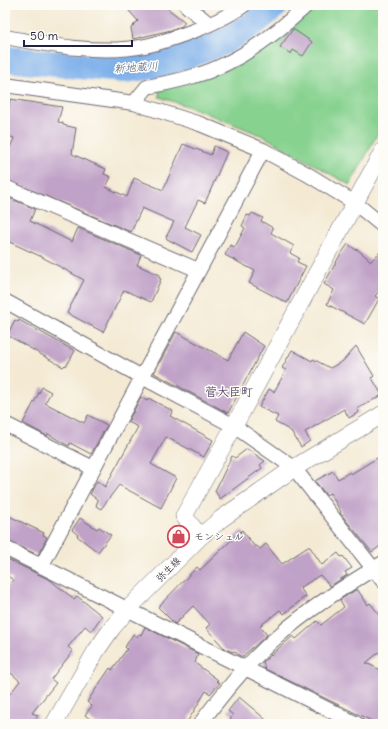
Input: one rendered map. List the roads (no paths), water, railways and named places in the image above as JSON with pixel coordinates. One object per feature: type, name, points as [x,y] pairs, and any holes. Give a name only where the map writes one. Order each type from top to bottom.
[{"type":"street","points":[[186,5],[209,24]]},
{"type":"street","points":[[5,37],[36,43],[103,49],[144,46],[182,36],[209,24],[244,5]]},
{"type":"street","points":[[134,103],[146,87],[195,76],[240,57],[284,27],[306,5]]},
{"type":"street","points":[[5,85],[134,103],[200,124],[263,150],[355,203],[383,226]]},
{"type":"street","points":[[42,565],[263,150]]},
{"type":"street","points":[[200,537],[184,516],[383,150]]},
{"type":"street","points":[[5,187],[198,270]]},
{"type":"street","points":[[5,301],[234,426],[294,468],[378,566],[383,582]]},
{"type":"street","name":"弥生線","points":[[54,724],[96,651],[128,609],[200,537],[221,519],[294,468],[383,414]]},
{"type":"street","points":[[5,424],[93,468]]},
{"type":"street","points":[[5,548],[42,565],[357,724]]},
{"type":"street","points":[[200,724],[246,667],[277,637],[335,592],[378,566]]},
{"type":"waterway","name":"新地蔵川","points":[[5,59],[123,70],[162,65],[222,43],[253,24],[276,5]]},
{"type":"place","name":"モンシェル","points":[[178,536]]},
{"type":"district","name":"菅大臣町","points":[[229,392]]}]
